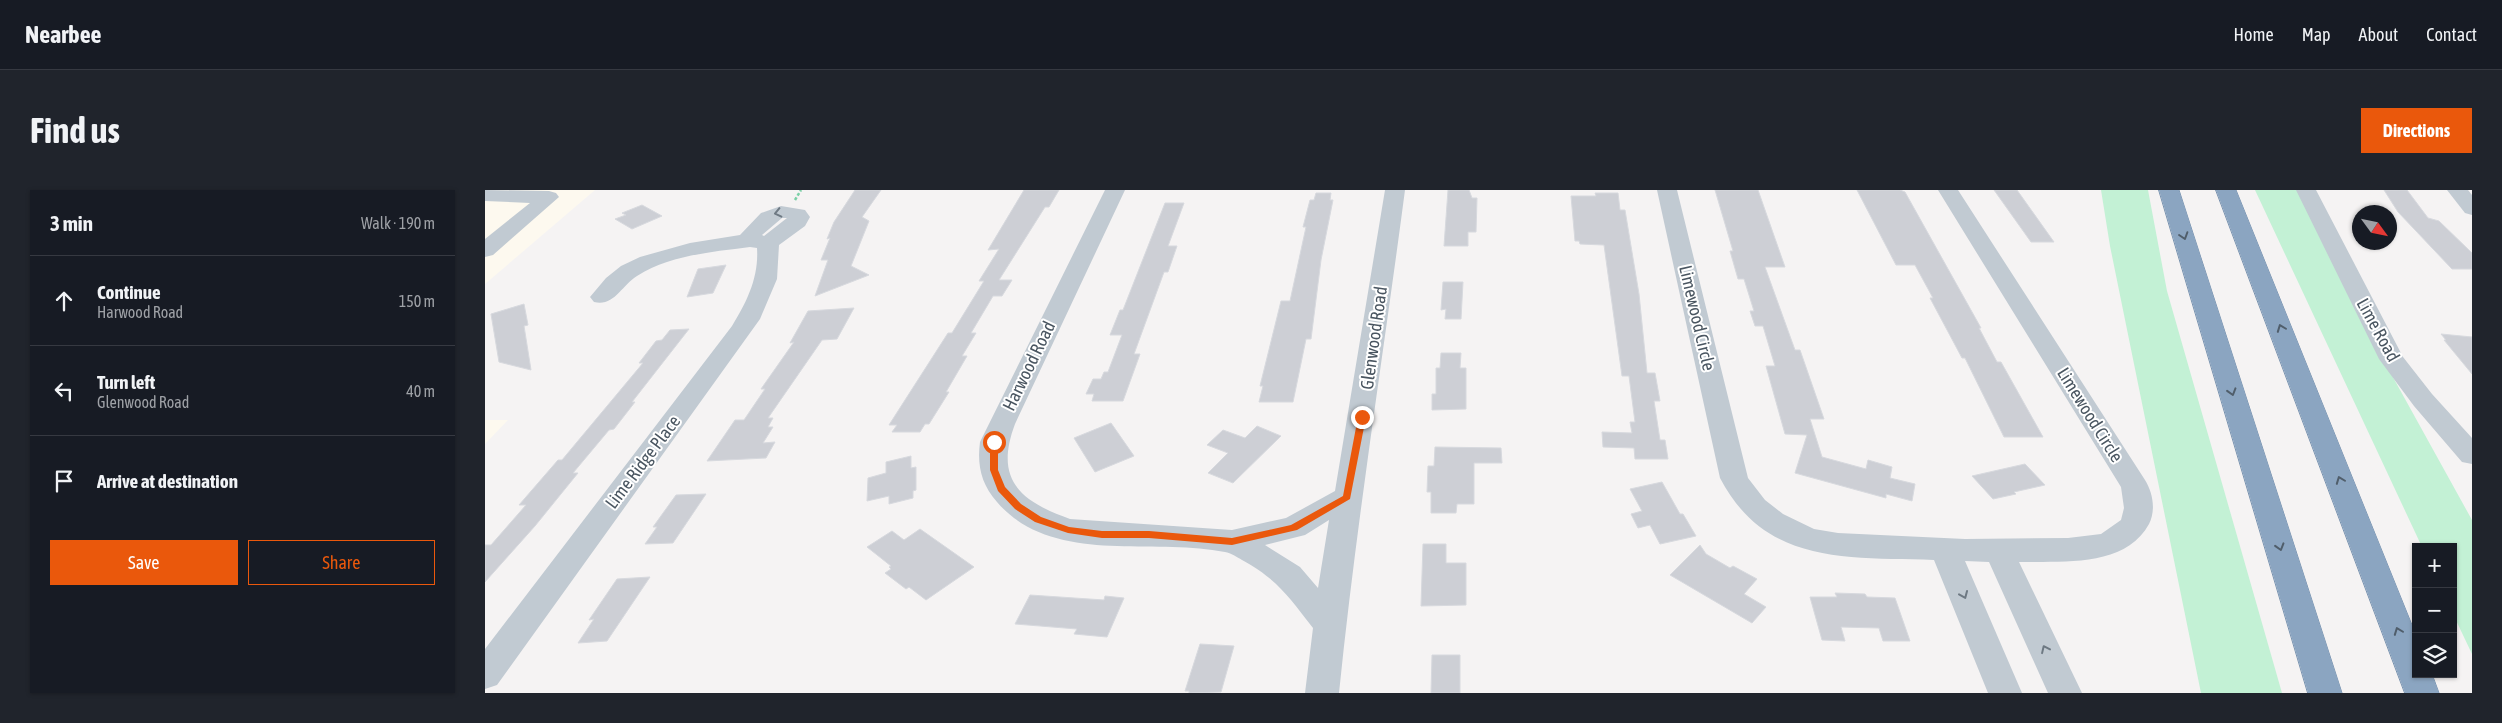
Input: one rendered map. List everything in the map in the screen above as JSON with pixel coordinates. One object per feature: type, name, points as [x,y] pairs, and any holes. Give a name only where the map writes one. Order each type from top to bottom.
[{"type":"highway","points":[[2169,190],[2325,693]]},
{"type":"highway","points":[[2226,190],[2422,693]]},
{"type":"street","name":"Harwood Road","points":[[1115,190],[994,442],[994,470],[1009,498],[1038,520],[1053,525],[1102,534],[1149,535],[1232,541],[1293,528],[1347,497]]},
{"type":"street","name":"Glenwood Road","points":[[1322,693],[1329,624],[1347,497],[1362,417],[1395,190]]},
{"type":"street","name":"Limewood Circle","points":[[1667,190],[1734,478],[1745,497],[1769,520],[1813,540],[1836,544],[1999,551],[2080,549],[2112,542],[2132,527],[2139,514],[2140,503],[2135,487],[1948,190]]},
{"type":"street","name":"Lime Road","points":[[2307,190],[2392,359],[2423,400],[2472,455]]},
{"type":"street","points":[[2457,190],[2472,209]]},
{"type":"street","points":[[485,195],[549,197],[485,250]]},
{"type":"street","name":"Lime Ridge Place","points":[[485,675],[743,329],[757,305],[764,287],[758,242],[651,259],[628,272],[609,286],[602,297]]},
{"type":"street","name":"Harwood Road","points":[[1232,541],[1266,559],[1289,575],[1329,624]]},
{"type":"street","points":[[1945,550],[2005,693]]},
{"type":"street","points":[[1999,551],[2065,693]]},
{"type":"shaded area","points":[[485,190],[595,190],[485,284]]},
{"type":"shaded area","points":[[485,420],[508,420],[485,444]]},
{"type":"green space","points":[[2101,190],[2148,190],[2167,291],[2282,693],[2201,693],[2110,246]]},
{"type":"green space","points":[[2255,190],[2297,190],[2384,361],[2472,520],[2472,654],[2457,622],[2457,543],[2420,543]]},
{"type":"building","points":[[855,190],[881,190],[862,217],[869,221],[851,266],[869,275],[815,296],[828,260],[821,260],[830,238],[827,239],[834,222]]},
{"type":"building","points":[[1024,190],[1059,190],[1049,207],[1045,207],[999,280],[1012,280],[1002,296],[993,296],[971,333],[976,333],[962,356],[967,356],[946,392],[949,392],[929,424],[925,424],[920,432],[892,432],[897,425],[889,425],[948,333],[952,333],[984,281],[979,281],[999,249],[988,250]]},
{"type":"building","points":[[1448,190],[1469,190],[1472,198],[1477,198],[1476,232],[1468,232],[1468,246],[1444,246]]},
{"type":"building","points":[[1715,190],[1758,190],[1785,267],[1765,267],[1795,350],[1800,350],[1824,419],[1810,419],[1822,457],[1866,469],[1868,460],[1892,467],[1890,478],[1915,484],[1912,501],[1886,494],[1886,498],[1795,473],[1807,435],[1785,434],[1766,366],[1775,366],[1763,326],[1755,326],[1750,311],[1754,311],[1744,279],[1738,279],[1730,251],[1733,251]]},
{"type":"building","points":[[1857,190],[1900,190],[1905,192],[1981,328],[1979,328],[1997,362],[2001,362],[2043,437],[2004,437],[1965,358],[1962,358],[1930,298],[1933,298],[1915,265],[1896,265]]},
{"type":"building","points":[[1994,190],[2017,190],[2054,242],[2031,242]]},
{"type":"building","points":[[2384,190],[2407,190],[2428,218],[2439,221],[2472,253],[2472,269],[2452,269],[2398,212],[2397,205],[2394,205]]},
{"type":"building","points":[[1316,193],[1331,193],[1330,200],[1333,200],[1321,260],[1311,339],[1306,339],[1293,402],[1259,402],[1263,386],[1260,386],[1281,301],[1290,301],[1306,227],[1303,227],[1310,200],[1314,200]]},
{"type":"building","points":[[1595,193],[1618,193],[1620,210],[1625,210],[1639,294],[1647,373],[1655,373],[1660,401],[1654,401],[1660,440],[1665,440],[1668,459],[1635,459],[1634,448],[1603,447],[1602,432],[1632,433],[1630,422],[1635,422],[1629,376],[1622,376],[1604,245],[1580,244],[1579,241],[1575,241],[1571,196],[1596,196]]},
{"type":"building","points":[[1165,203],[1184,203],[1168,246],[1177,246],[1168,272],[1164,272],[1134,354],[1140,354],[1123,401],[1092,401],[1094,394],[1086,394],[1093,379],[1101,379],[1104,372],[1108,372],[1122,335],[1110,335],[1120,310],[1123,310]]},
{"type":"building","points":[[642,205],[662,216],[632,229],[615,219],[626,215],[622,213]]},
{"type":"building","points":[[726,265],[713,293],[687,297],[698,269]]},
{"type":"building","points":[[1443,282],[1463,282],[1461,319],[1445,319],[1446,309],[1441,310]]},
{"type":"building","points":[[524,304],[528,325],[524,326],[531,370],[499,362],[491,314]]},
{"type":"building","points":[[854,308],[837,339],[822,340],[768,418],[773,418],[768,427],[773,427],[763,443],[775,442],[766,458],[707,461],[735,420],[744,420],[765,389],[761,389],[794,342],[790,343],[808,311]]},
{"type":"building","points":[[689,329],[632,402],[635,402],[614,429],[609,430],[573,473],[578,473],[535,526],[485,582],[485,545],[491,545],[526,505],[519,505],[558,460],[562,460],[643,363],[639,363],[656,341],[662,340],[670,330]]},
{"type":"building","points":[[2441,334],[2472,337],[2472,374],[2444,340],[2446,340]]},
{"type":"building","points":[[1441,353],[1461,353],[1460,368],[1466,368],[1466,409],[1432,410],[1432,394],[1436,394],[1436,368],[1440,368]]},
{"type":"building","points":[[1111,423],[1134,456],[1095,472],[1074,438]]},
{"type":"building","points":[[1257,426],[1281,436],[1233,483],[1208,473],[1228,453],[1207,445],[1223,430],[1245,438]]},
{"type":"building","points":[[1435,447],[1501,448],[1502,463],[1474,463],[1474,504],[1457,504],[1456,513],[1431,513],[1431,492],[1427,492],[1428,466],[1434,466]]},
{"type":"building","points":[[911,456],[911,468],[916,467],[916,490],[913,491],[913,498],[889,504],[889,496],[867,501],[868,478],[886,473],[886,462]]},
{"type":"building","points":[[2025,464],[2045,485],[1993,499],[1972,476]]},
{"type":"building","points":[[1662,482],[1680,514],[1683,514],[1696,536],[1660,544],[1650,525],[1638,528],[1631,514],[1642,511],[1630,489]]},
{"type":"building","points":[[706,494],[673,543],[645,544],[657,527],[653,527],[676,495]]},
{"type":"building","points":[[920,529],[974,567],[926,600],[909,587],[906,589],[885,573],[891,569],[889,567],[891,566],[867,547],[892,531],[904,540]]},
{"type":"building","points":[[1423,544],[1446,544],[1446,563],[1466,563],[1466,605],[1421,606]]},
{"type":"building","points":[[1700,545],[1706,554],[1730,568],[1733,566],[1757,579],[1744,594],[1766,607],[1752,623],[1670,575]]},
{"type":"building","points":[[650,577],[607,641],[578,643],[594,619],[589,620],[617,579]]},
{"type":"building","points":[[1835,593],[1895,598],[1910,641],[1883,641],[1879,628],[1841,627],[1845,641],[1822,640],[1810,597],[1837,597]]},
{"type":"building","points":[[1030,595],[1104,600],[1105,596],[1124,598],[1107,637],[1074,634],[1077,629],[1015,624]]},
{"type":"building","points":[[1200,644],[1234,646],[1221,692],[1189,693],[1189,691],[1185,691]]},
{"type":"building","points":[[1432,655],[1460,655],[1460,693],[1431,693]]},
{"type":"route","points":[[994,442],[992,459],[1001,488],[1018,507],[1038,520],[1068,530],[1102,534],[1149,535],[1232,541],[1293,528],[1324,512],[1347,497],[1362,417]]}]
